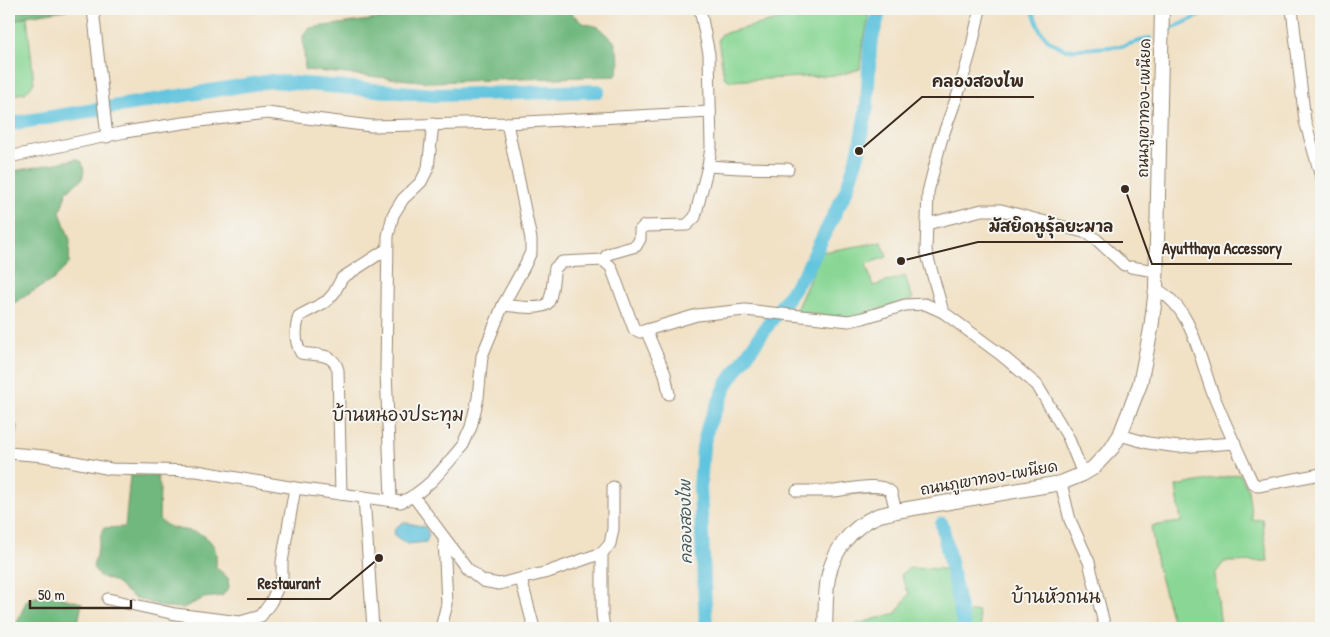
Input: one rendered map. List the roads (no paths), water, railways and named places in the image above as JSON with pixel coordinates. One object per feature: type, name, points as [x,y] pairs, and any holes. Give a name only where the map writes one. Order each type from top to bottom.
[{"type":"street","points":[[93,9],[106,132]]},
{"type":"street","points":[[603,260],[608,254],[636,246],[640,240],[640,230],[644,226],[686,225],[695,217],[711,148],[709,54],[700,9]]},
{"type":"street","points":[[943,312],[926,251],[928,192],[941,141],[971,50],[980,9]]},
{"type":"street","name":"ถนนภูเขาทอง-เพนียด","points":[[825,628],[828,578],[834,559],[844,541],[860,525],[877,516],[896,511],[1061,483],[1083,474],[1103,459],[1120,435],[1140,384],[1152,329],[1156,289],[1162,9]]},
{"type":"street","points":[[1292,9],[1306,121],[1321,177]]},
{"type":"street","points":[[9,157],[106,132],[125,132],[267,113],[371,126],[507,122],[710,112]]},
{"type":"street","points":[[9,453],[44,456],[111,469],[197,471],[295,488],[402,502],[414,496],[426,487],[467,438],[478,398],[482,356],[503,306],[530,252],[531,239],[507,122]]},
{"type":"street","points":[[391,500],[386,370],[388,236],[393,215],[403,199],[421,182],[428,168],[433,124]]},
{"type":"street","points":[[708,166],[788,169]]},
{"type":"street","points":[[927,224],[982,210],[1001,210],[1088,233],[1128,266],[1156,271]]},
{"type":"street","points":[[341,494],[338,370],[336,362],[330,357],[301,353],[296,345],[296,326],[299,316],[327,301],[342,278],[387,249]]},
{"type":"street","points":[[503,306],[542,308],[548,304],[550,299],[557,265],[562,262],[603,260],[611,266],[634,329],[640,332],[697,315],[745,310],[849,321],[905,305],[925,304],[943,312],[1000,354],[1037,385],[1068,437],[1083,474]]},
{"type":"street","points":[[1156,289],[1167,294],[1175,302],[1185,318],[1202,356],[1213,392],[1252,482],[1258,486],[1321,474]]},
{"type":"street","points":[[646,330],[665,374],[669,394]]},
{"type":"street","points":[[1120,435],[1148,443],[1179,447],[1235,444]]},
{"type":"street","points":[[1061,483],[1070,520],[1089,562],[1105,628]]},
{"type":"street","points":[[414,496],[467,568],[483,581],[500,584],[602,553],[610,544],[613,529],[613,487]]},
{"type":"street","points":[[797,491],[834,491],[884,487],[891,492],[896,511]]},
{"type":"street","points":[[108,599],[175,614],[240,622],[261,616],[271,602],[282,578],[282,562],[295,488]]},
{"type":"street","points":[[364,497],[373,628]]},
{"type":"street","points":[[441,628],[447,604],[444,538]]},
{"type":"street","points":[[602,553],[602,614],[604,628]]},
{"type":"street","points":[[521,579],[534,628]]},
{"type":"water","points":[[404,522],[425,527],[429,535],[426,542],[407,544],[394,535],[395,528]]},
{"type":"waterway","name":"คลองสองไพ","points":[[706,628],[700,488],[703,447],[708,426],[728,382],[806,271],[846,191],[859,151],[867,106],[870,46],[880,9]]},
{"type":"waterway","points":[[1032,9],[1040,30],[1049,41],[1066,50],[1123,46],[1150,38]]},
{"type":"waterway","points":[[1171,29],[1209,11]]},
{"type":"waterway","points":[[9,124],[271,81],[434,95],[598,91]]},
{"type":"waterway","points":[[942,524],[964,628]]},
{"type":"place","name":"คลองสองไพ","points":[[859,151]]},
{"type":"place","name":"Ayutthaya Accessory","points":[[1125,189]]},
{"type":"place","name":"มัสยิดนูรุ้ลยะมาล","points":[[901,261]]},
{"type":"place","name":"Restaurant","points":[[379,558]]},
{"type":"district","name":"บ้านหนองประทุม","points":[[398,415]]},
{"type":"district","name":"บ้านหัวถนน","points":[[1056,597]]}]
